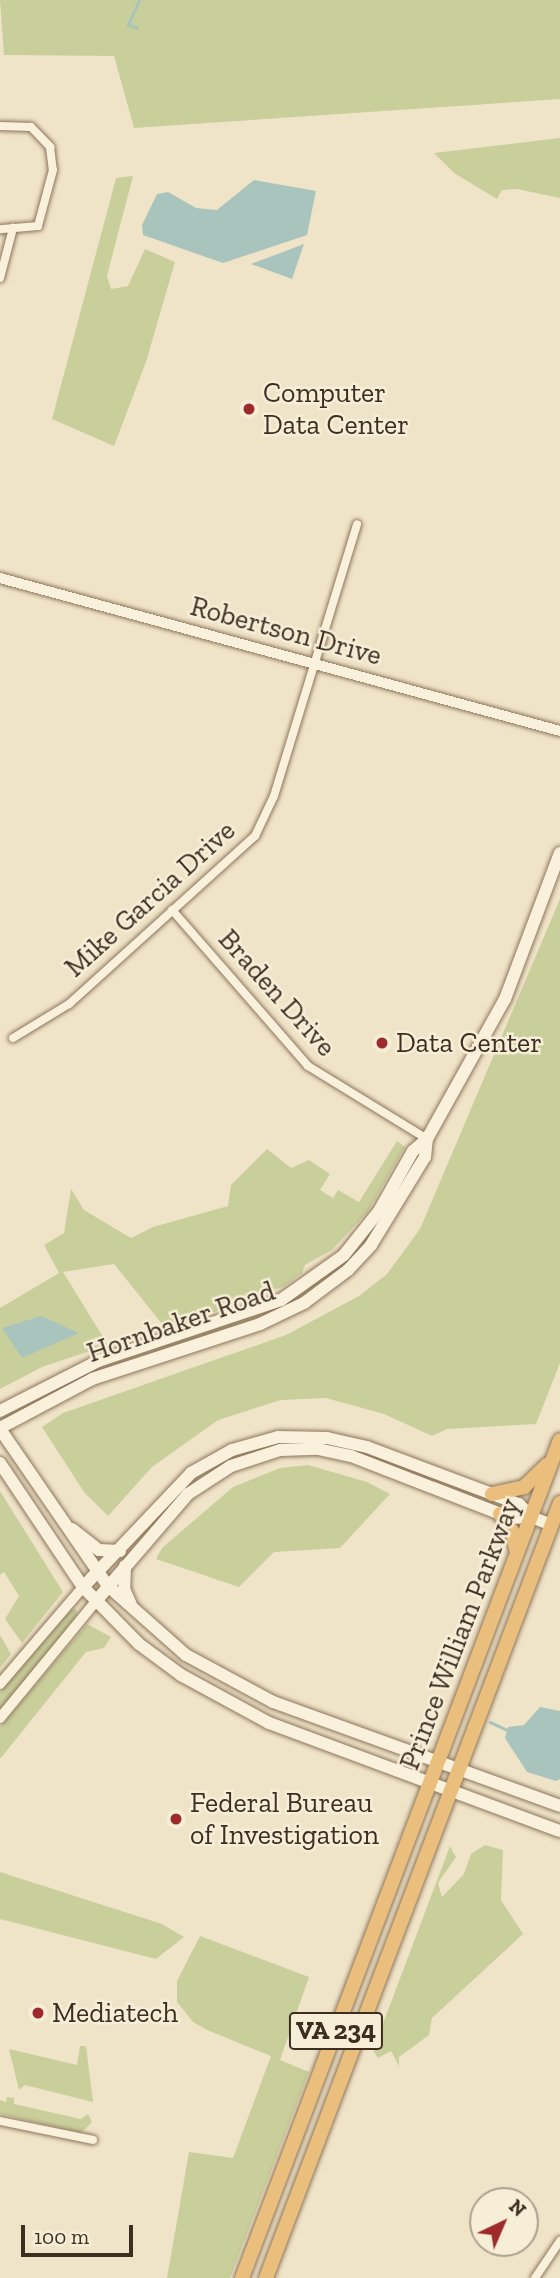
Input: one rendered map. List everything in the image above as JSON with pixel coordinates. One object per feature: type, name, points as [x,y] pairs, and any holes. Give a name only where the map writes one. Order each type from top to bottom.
[{"type":"highway","name":"Prince William Parkway","points":[[242,2278],[560,1440]]},
{"type":"highway","points":[[492,1494],[528,1485],[553,1459]]},
{"type":"highway","name":"Prince William Parkway","points":[[266,2278],[560,1503]]},
{"type":"highway","points":[[500,1514],[510,1528],[517,1552]]},
{"type":"main road","name":"Hornbaker Road","points":[[0,1410],[71,1372],[257,1310],[299,1290],[356,1241],[413,1151],[427,1139],[516,977],[560,853]]},
{"type":"main road","name":"Hornbaker Road","points":[[0,1428],[92,1379],[260,1324],[303,1303],[348,1270],[371,1245],[425,1157],[427,1139]]},
{"type":"main road","points":[[0,1428],[108,1586],[134,1612],[186,1654],[240,1686],[560,1806]]},
{"type":"main road","points":[[83,1587],[191,1474],[232,1450],[259,1441],[293,1435],[348,1442],[519,1504],[531,1517]]},
{"type":"main road","points":[[259,1441],[262,1455]]},
{"type":"main road","points":[[96,1601],[204,1482],[262,1455],[294,1449],[340,1453],[500,1514],[531,1517],[552,1525]]},
{"type":"main road","points":[[2,1468],[83,1587],[139,1644],[202,1689],[269,1723],[560,1830]]},
{"type":"main road","points":[[63,1523],[99,1550],[120,1551]]},
{"type":"main road","points":[[125,1566],[124,1589],[134,1612]]},
{"type":"street","points":[[0,126],[31,127],[51,151],[52,178],[38,226],[0,229]]},
{"type":"street","points":[[0,278],[13,228]]},
{"type":"street","name":"Mike Garcia Drive","points":[[13,1038],[69,1004],[239,852],[265,820],[316,664],[357,524]]},
{"type":"street","name":"Robertson Drive","points":[[0,578],[560,731]]},
{"type":"street","name":"Braden Drive","points":[[172,910],[308,1066],[427,1139]]},
{"type":"street","points":[[0,1684],[83,1587]]},
{"type":"street","points":[[0,1718],[96,1601]]},
{"type":"street","points":[[0,2121],[93,2140]]},
{"type":"street","points":[[535,2278],[560,2241]]},
{"type":"green space","points":[[0,0],[560,0],[560,99],[134,128],[114,56],[4,55]]},
{"type":"green space","points":[[560,138],[560,198],[517,189],[502,190],[497,199],[454,173],[434,153]]},
{"type":"green space","points":[[133,176],[107,276],[111,289],[128,286],[145,249],[175,262],[146,362],[114,446],[52,419],[116,178]]},
{"type":"green space","points":[[560,899],[560,1363],[536,1424],[447,1429],[432,1436],[384,1414],[326,1398],[281,1400],[218,1420],[152,1467],[108,1516],[84,1492],[42,1427],[63,1413],[286,1335],[359,1296],[387,1274],[420,1229]]},
{"type":"green space","points":[[397,1141],[405,1147],[368,1211],[332,1250],[305,1265],[302,1273],[283,1287],[222,1303],[217,1311],[166,1329],[114,1264],[63,1272],[108,1345],[42,1367],[0,1389],[0,1308],[59,1273],[44,1245],[64,1233],[71,1189],[84,1210],[131,1238],[153,1227],[228,1206],[231,1185],[267,1149],[291,1168],[309,1160],[330,1174],[320,1190],[333,1198],[338,1190],[359,1202]]},
{"type":"green space","points":[[354,1252],[309,1295],[270,1316],[149,1354],[166,1344],[283,1303]]},
{"type":"green space","points":[[308,1465],[367,1482],[390,1494],[340,1548],[274,1552],[239,1587],[156,1559],[162,1548],[233,1487],[280,1468]]},
{"type":"green space","points":[[0,1491],[63,1592],[22,1643],[5,1619],[19,1596],[4,1572],[0,1575]]},
{"type":"green space","points":[[70,1609],[76,1609],[78,1617],[0,1710],[0,1692]]},
{"type":"green space","points":[[87,1624],[111,1637],[104,1648],[86,1652],[0,1759],[0,1727]]},
{"type":"green space","points":[[0,1635],[11,1654],[0,1668]]},
{"type":"green space","points":[[485,1845],[503,1850],[501,1900],[523,1934],[432,2018],[429,2035],[399,2057],[399,2066],[391,2051],[378,2058],[373,2050],[450,1846],[456,1857],[438,1883],[442,1897],[464,1874],[471,1854]]},
{"type":"green space","points":[[0,1872],[162,1924],[184,1937],[156,1959],[0,1919]]},
{"type":"green space","points":[[200,1936],[309,1977],[280,2060],[309,2072],[230,2278],[167,2278],[189,2152],[233,2158],[271,2056],[193,2022],[177,2002],[177,1981]]},
{"type":"green space","points":[[80,2046],[86,2046],[93,2102],[25,2085],[19,2090],[9,2049],[77,2065]]},
{"type":"green space","points":[[7,2097],[14,2098],[14,2104],[81,2119],[88,2114],[92,2122],[81,2133],[0,2114],[0,2100],[6,2102]]},
{"type":"water","points":[[254,180],[316,191],[307,235],[223,263],[143,235],[142,225],[157,194],[168,192],[196,208],[217,210]]},
{"type":"water","points":[[304,244],[292,279],[251,264]]},
{"type":"water","points":[[41,1316],[79,1333],[22,1358],[2,1328]]},
{"type":"water","points":[[540,1707],[560,1711],[560,1779],[556,1781],[527,1772],[505,1738],[508,1727],[524,1725]]},
{"type":"waterway","points":[[137,28],[128,25],[139,0]]},
{"type":"waterway","points":[[490,1722],[507,1730]]},
{"type":"place","name":"Computer Data Center","points":[[249,409]]},
{"type":"place","name":"Data Center","points":[[382,1043]]},
{"type":"place","name":"Federal Bureau of Investigation","points":[[176,1819]]},
{"type":"place","name":"Mediatech","points":[[38,2013]]}]
